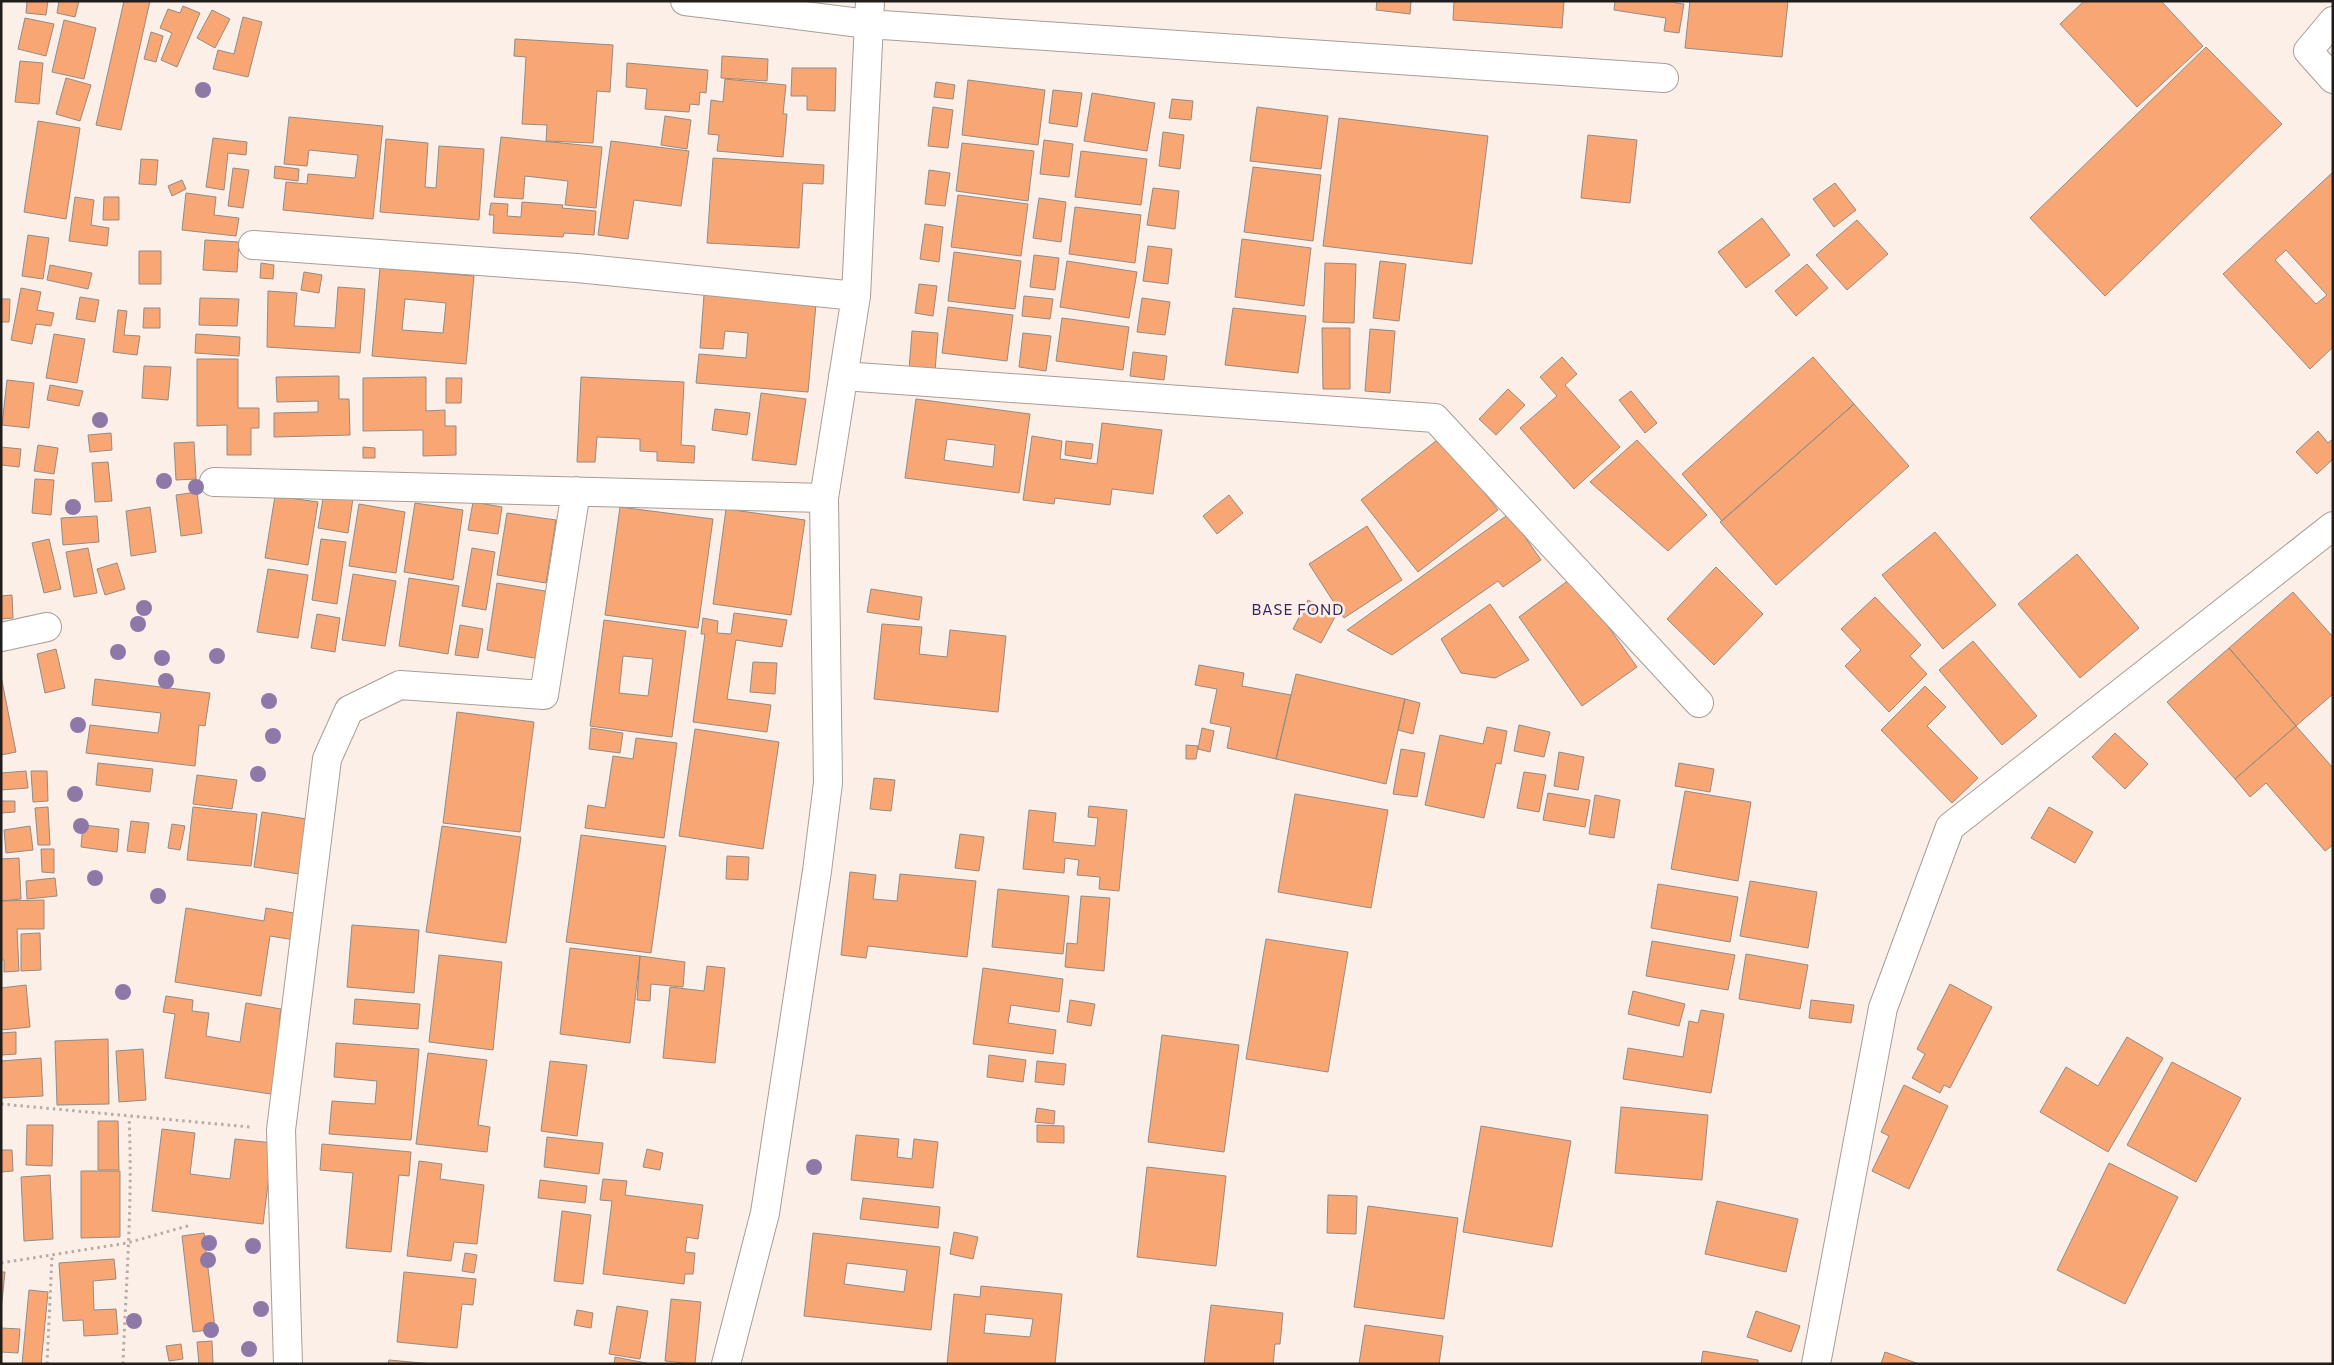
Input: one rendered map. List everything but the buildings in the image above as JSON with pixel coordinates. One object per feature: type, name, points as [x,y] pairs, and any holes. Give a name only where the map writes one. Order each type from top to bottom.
[{"type":"street","points":[[685,1],[869,12],[1664,78]]},
{"type":"street","points":[[726,1364],[765,1213],[817,871],[828,783],[824,498],[856,296],[869,12]]},
{"type":"street","points":[[2333,21],[2308,51],[2333,79]]},
{"type":"street","points":[[253,245],[577,268],[856,296]]},
{"type":"street","points":[[842,376],[1435,418],[1698,703]]},
{"type":"street","points":[[214,482],[824,498]]},
{"type":"street","points":[[288,1364],[281,1130],[327,759],[349,710],[400,685],[544,695],[576,491]]},
{"type":"street","points":[[1816,1364],[1883,1008],[1950,827],[2333,526]]},
{"type":"street","points":[[1,637],[47,626]]},
{"type":"path","points":[[1,1104],[281,1130]]},
{"type":"path","points":[[123,1364],[127,1244],[132,1176],[129,1117]]},
{"type":"path","points":[[1,1263],[127,1244],[191,1225]]},
{"type":"path","points":[[47,1364],[52,1256]]},
{"type":"district","name":"BASE FOND","points":[[1298,609]]}]
